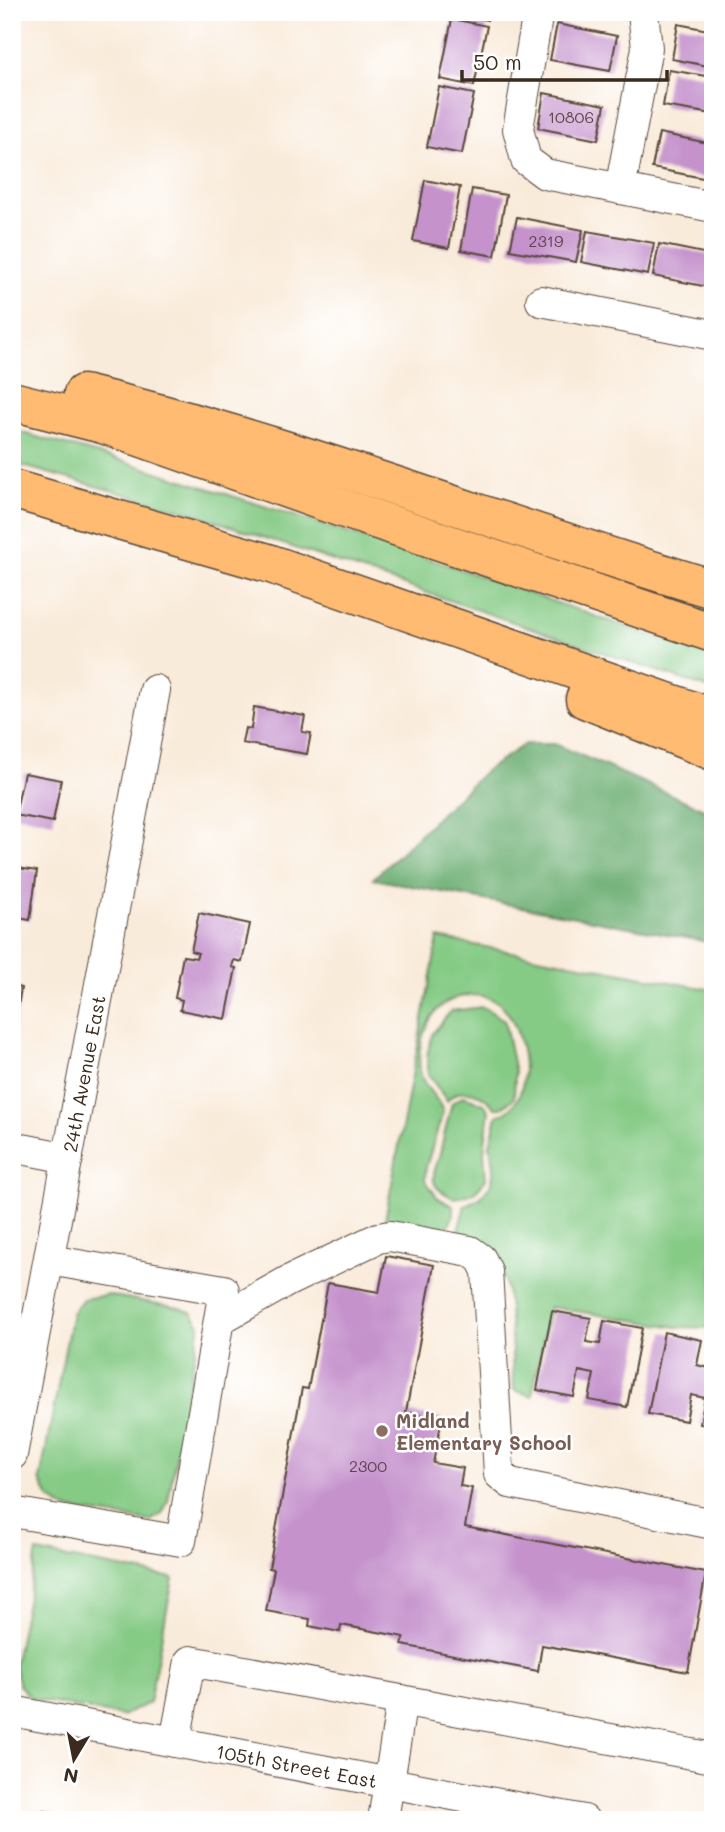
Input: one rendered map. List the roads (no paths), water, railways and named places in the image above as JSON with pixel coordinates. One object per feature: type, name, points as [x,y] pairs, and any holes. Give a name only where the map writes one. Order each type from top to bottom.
[{"type":"highway","points":[[12,381],[40,384],[143,408],[336,466],[713,589]]},
{"type":"highway","points":[[12,401],[103,424],[713,633]]},
{"type":"highway","points":[[12,489],[268,563],[713,718]]},
{"type":"highway","points":[[268,563],[713,751]]},
{"type":"street","points":[[538,12],[518,129],[521,149],[533,168],[545,174],[713,207]]},
{"type":"street","points":[[620,189],[647,48],[643,12]]},
{"type":"street","points":[[541,301],[713,335]]},
{"type":"street","name":"24th Avenue East","points":[[12,1455],[155,690]]},
{"type":"street","points":[[12,1147],[68,1158]]},
{"type":"street","points":[[219,1320],[288,1281],[378,1238],[390,1236],[470,1251],[481,1259],[487,1271],[499,1474],[510,1483],[713,1524]]},
{"type":"street","points":[[12,1513],[181,1541],[224,1290],[49,1260]]},
{"type":"street","points":[[175,1742],[190,1661],[713,1758]]},
{"type":"street","points":[[383,1820],[402,1700]]},
{"type":"street","name":"105th Street East","points":[[12,1711],[584,1820]]},
{"type":"place","name":"Midland Elementary School","points":[[382,1431]]}]
